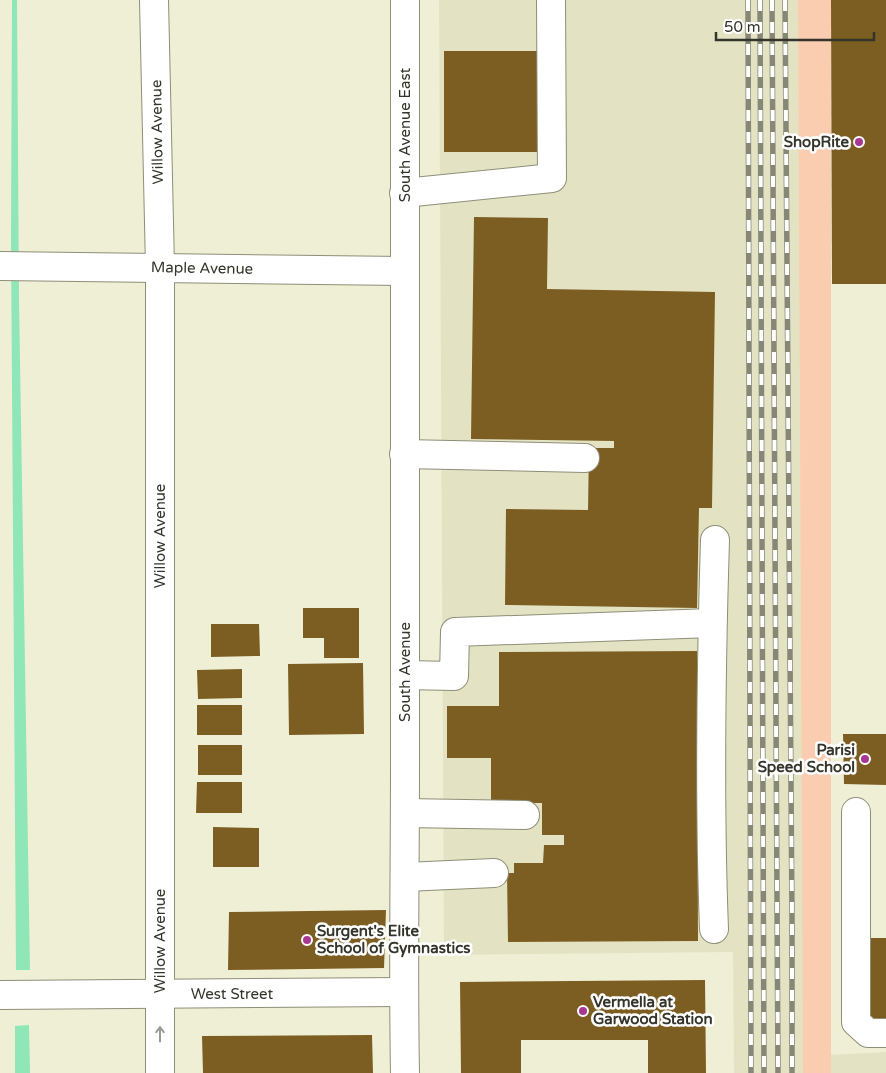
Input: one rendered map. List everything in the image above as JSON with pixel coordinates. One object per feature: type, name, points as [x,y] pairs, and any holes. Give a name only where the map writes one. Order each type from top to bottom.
[{"type":"street","name":"Willow Avenue","points":[[154,0],[160,267],[160,1073]]},
{"type":"street","name":"South Avenue East","points":[[404,271],[405,0]]},
{"type":"street","points":[[404,194],[552,178],[551,0]]},
{"type":"street","name":"Maple Avenue","points":[[0,266],[404,271]]},
{"type":"street","name":"South Avenue","points":[[404,271],[405,877],[403,992],[405,1073]]},
{"type":"street","points":[[404,454],[584,458]]},
{"type":"street","points":[[714,928],[711,860],[711,760],[715,540]]},
{"type":"street","points":[[405,675],[454,676],[455,632],[712,623]]},
{"type":"street","points":[[856,812],[856,1022],[877,1033]]},
{"type":"street","points":[[405,813],[526,815]]},
{"type":"street","points":[[405,877],[494,873]]},
{"type":"street","name":"West Street","points":[[0,995],[403,992]]},
{"type":"shaded area","points":[[12,0],[17,0],[19,300],[30,970],[16,970],[11,241]]},
{"type":"shaded area","points":[[439,0],[798,0],[806,1056],[886,1052],[886,1073],[734,1073],[733,952],[444,955]]},
{"type":"shaded area","points":[[798,0],[831,0],[831,1073],[803,1073]]},
{"type":"shaded area","points":[[29,1025],[30,1073],[15,1073],[15,1026]]},
{"type":"building","name":"ShopRite","points":[[831,0],[886,0],[886,284],[832,284]]},
{"type":"building","points":[[444,51],[542,51],[542,152],[444,152]]},
{"type":"building","points":[[474,217],[548,218],[547,289],[715,292],[712,508],[699,508],[697,608],[505,605],[506,509],[588,510],[589,448],[614,448],[614,441],[471,439]]},
{"type":"building","points":[[303,608],[359,608],[359,658],[324,658],[324,638],[303,638]]},
{"type":"building","points":[[211,624],[259,624],[260,656],[211,657]]},
{"type":"building","points":[[697,651],[698,941],[508,942],[507,873],[514,873],[514,863],[543,863],[544,845],[564,845],[564,835],[542,835],[542,803],[491,803],[491,758],[447,758],[447,706],[499,706],[499,652]]},
{"type":"building","points":[[363,663],[364,734],[289,735],[288,664]]},
{"type":"building","points":[[242,669],[242,698],[198,699],[197,670]]},
{"type":"building","points":[[197,705],[242,705],[242,735],[197,735]]},
{"type":"building","name":"Parisi Speed School","points":[[843,734],[886,734],[886,785],[844,784]]},
{"type":"building","points":[[198,745],[242,745],[242,775],[198,775]]},
{"type":"building","points":[[197,782],[242,782],[242,813],[196,813]]},
{"type":"building","points":[[213,827],[259,828],[259,867],[213,867]]},
{"type":"building","name":"Surgent's Elite School of Gymnastics","points":[[386,910],[384,968],[228,970],[229,912]]},
{"type":"building","points":[[871,938],[886,938],[886,1028],[869,1028]]},
{"type":"building","name":"Vermella at Garwood Station","points":[[705,980],[706,1073],[648,1073],[648,1040],[521,1040],[521,1073],[461,1073],[460,982]]},
{"type":"building","points":[[372,1035],[373,1073],[203,1073],[202,1036]]},
{"type":"railway","points":[[748,0],[751,1073]]},
{"type":"railway","points":[[760,0],[764,1073]]},
{"type":"railway","points":[[772,0],[778,1073]]},
{"type":"railway","points":[[785,0],[792,1073]]},
{"type":"place","name":"ShopRite","points":[[859,142]]},
{"type":"place","name":"Parisi Speed School","points":[[865,759]]},
{"type":"place","name":"Surgent's Elite School of Gymnastics","points":[[307,940]]},
{"type":"place","name":"Vermella at Garwood Station","points":[[583,1011]]}]
